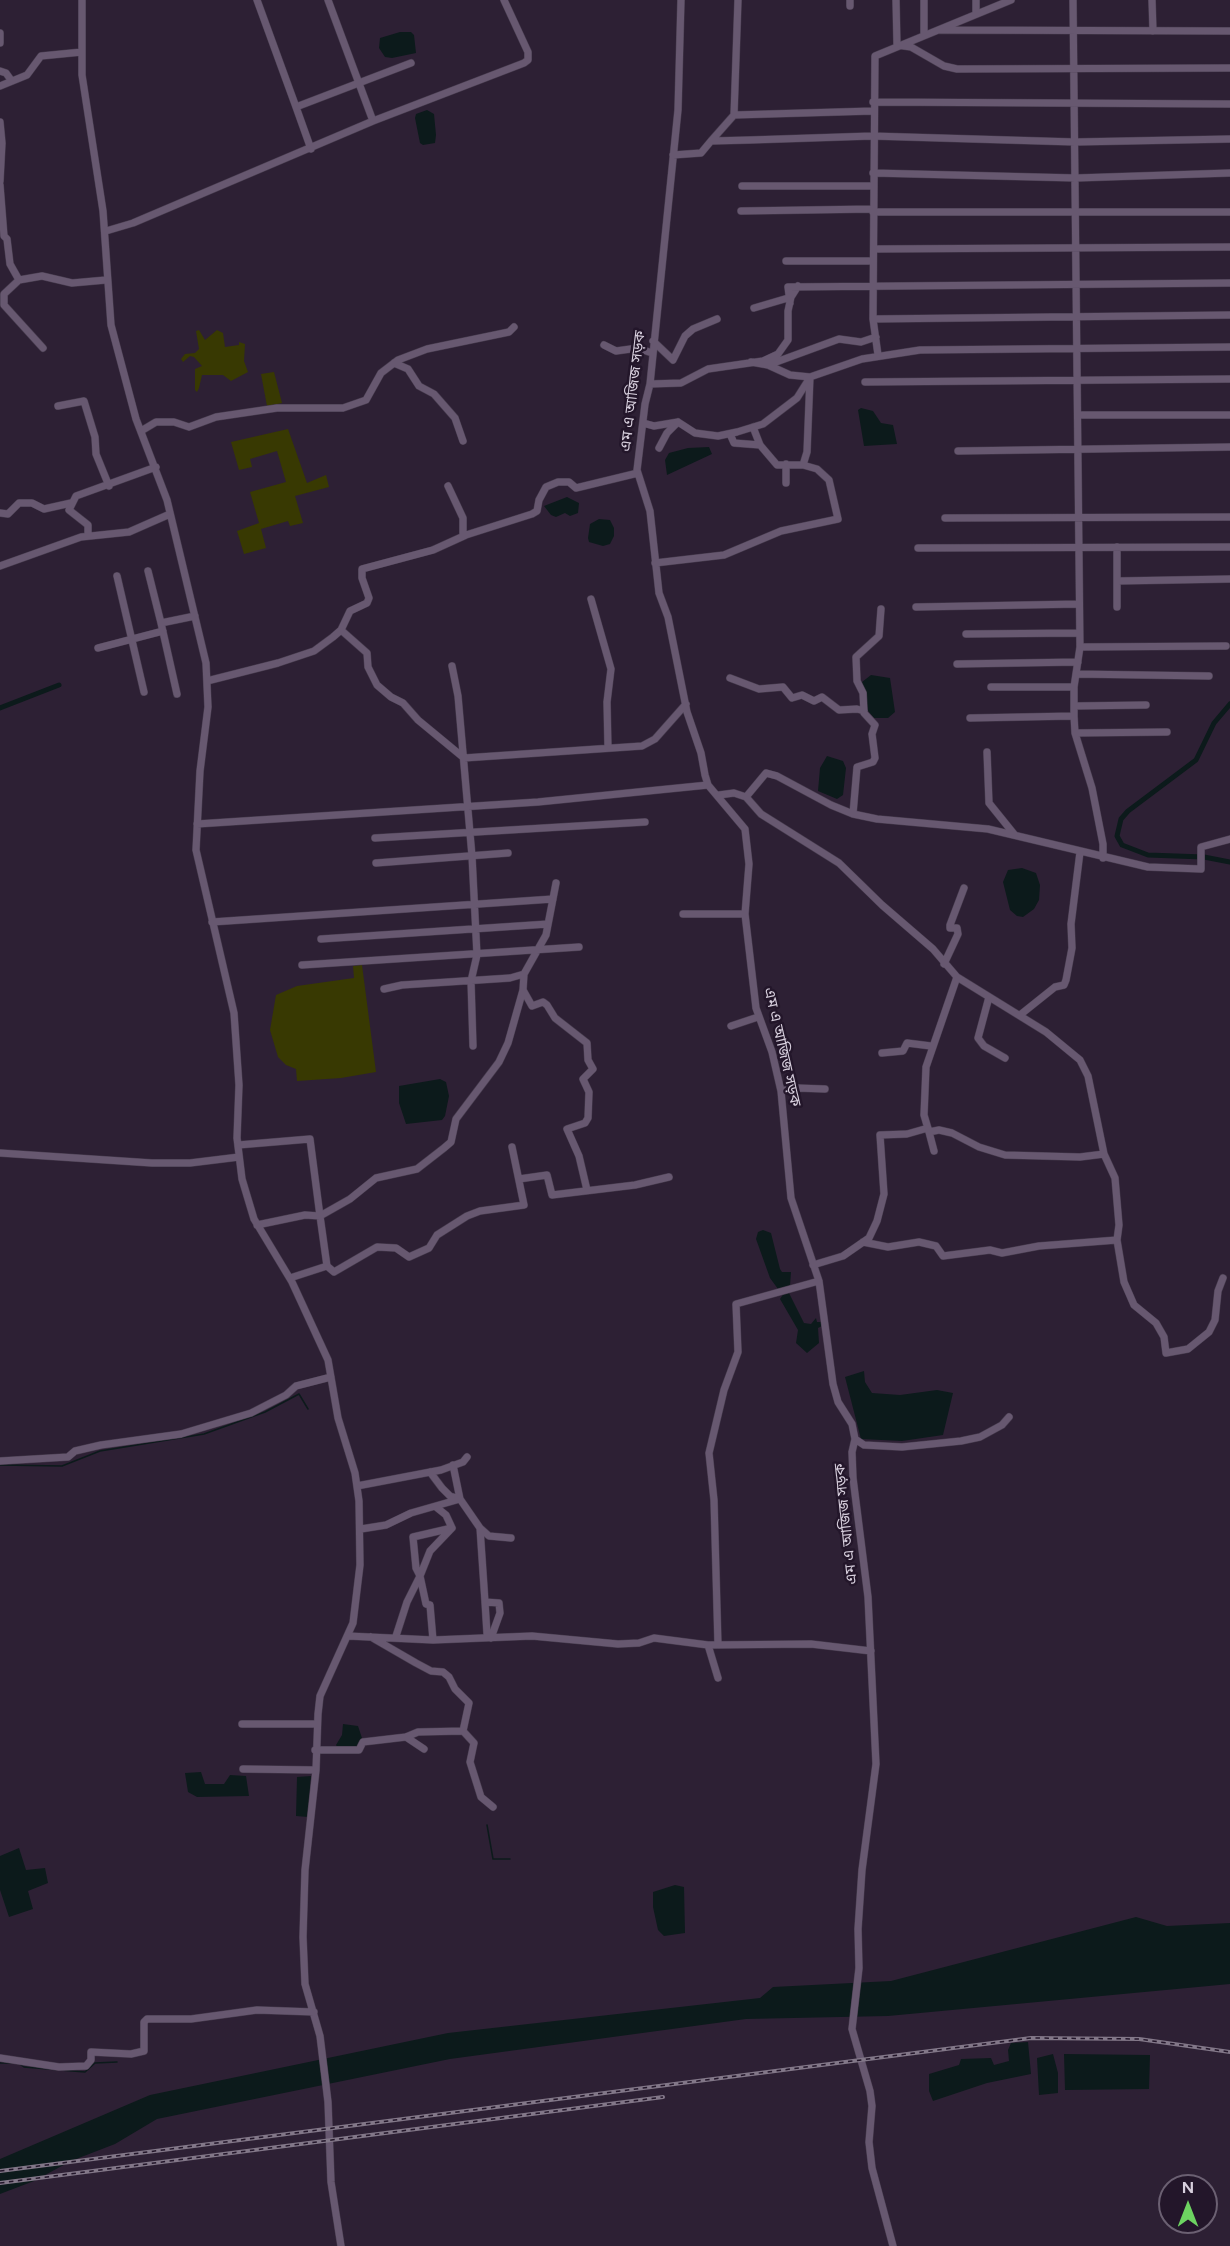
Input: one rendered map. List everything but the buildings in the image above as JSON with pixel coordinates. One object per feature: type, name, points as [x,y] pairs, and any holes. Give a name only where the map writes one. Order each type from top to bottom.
[{"type":"street","points":[[82,0],[85,105],[105,231],[106,280],[112,331],[141,431],[156,467],[170,514],[206,663],[208,707],[196,850],[234,1013],[238,1074],[239,1157],[245,1188],[257,1225],[290,1278],[320,1340],[357,1486],[361,1529],[358,1595],[348,1636],[320,1696],[316,1724],[316,1770],[305,1870],[303,1936],[305,1984],[320,2036],[328,2102],[332,2182],[341,2246]]},
{"type":"street","points":[[257,0],[311,148]]},
{"type":"street","points":[[328,0],[373,121]]},
{"type":"street","points":[[105,231],[133,223],[373,121],[528,60],[528,52],[504,0]]},
{"type":"street","name":"এম এ আজিজ সড়ক","points":[[681,0],[678,110],[650,384],[638,472],[650,511],[659,593],[668,616],[686,705],[708,785],[719,795],[745,829],[749,864],[746,914],[759,1017],[772,1052],[781,1091],[790,1198],[819,1281],[833,1384],[838,1402],[852,1424],[855,1439],[852,1452],[853,1478],[868,1597],[876,1764],[862,1870],[858,1929],[859,1968],[852,2029],[870,2091],[872,2106],[869,2142],[872,2168],[893,2246]]},
{"type":"street","points":[[673,155],[701,153],[734,115],[738,0]]},
{"type":"street","points":[[896,0],[897,45]]},
{"type":"street","points":[[924,0],[924,35]]},
{"type":"street","points":[[976,0],[976,14]]},
{"type":"street","points":[[878,356],[873,319],[872,286],[874,249],[872,136],[875,56],[1011,0]]},
{"type":"street","points":[[1073,0],[1079,382],[1080,647],[1074,687],[1074,716],[1075,733],[1092,788],[1104,844],[1103,858]]},
{"type":"street","points":[[1152,0],[1153,31]]},
{"type":"street","points":[[935,30],[1230,31]]},
{"type":"street","points":[[0,33],[0,43]]},
{"type":"street","points":[[897,45],[911,46],[944,66],[957,69],[1230,68]]},
{"type":"street","points":[[0,86],[27,75],[41,56],[82,52]]},
{"type":"street","points":[[296,106],[411,63]]},
{"type":"street","points":[[0,72],[6,73],[11,80]]},
{"type":"street","points":[[873,102],[1230,104]]},
{"type":"street","points":[[734,115],[873,111]]},
{"type":"street","points":[[0,122],[2,143],[0,183],[4,236],[7,239],[10,264],[19,280]]},
{"type":"street","points":[[711,141],[872,136],[1075,142],[1230,139]]},
{"type":"street","points":[[873,173],[1076,178],[1230,173]]},
{"type":"street","points":[[742,186],[873,186]]},
{"type":"street","points":[[741,212],[1230,212]]},
{"type":"street","points":[[874,249],[1230,248]]},
{"type":"street","points":[[786,261],[873,261]]},
{"type":"street","points":[[19,280],[42,276],[72,283],[106,280]]},
{"type":"street","points":[[19,280],[16,286],[2,295],[4,305],[43,348]]},
{"type":"street","points":[[650,384],[681,383],[708,369],[763,361],[778,354],[788,340],[788,286],[1230,283]]},
{"type":"street","points":[[754,308],[789,300]]},
{"type":"street","points":[[873,319],[1230,315]]},
{"type":"street","points":[[653,341],[673,360],[685,336],[693,329],[717,319]]},
{"type":"street","points":[[141,431],[156,422],[174,422],[189,427],[216,417],[277,408],[343,408],[366,400],[381,373],[394,363],[427,349],[480,340],[508,332],[514,327]]},
{"type":"street","points":[[768,365],[838,339],[861,342],[876,337]]},
{"type":"street","points":[[604,345],[616,351],[638,348],[649,352]]},
{"type":"street","points":[[751,362],[768,365],[790,375],[810,377],[878,356],[920,350],[1230,347]]},
{"type":"street","points":[[394,363],[408,369],[419,386],[434,394],[455,418],[463,441]]},
{"type":"street","points":[[643,423],[654,426],[678,422],[695,433],[718,436],[730,434],[763,424],[797,398],[810,377]]},
{"type":"street","points":[[803,465],[807,452],[810,377]]},
{"type":"street","points":[[865,382],[1230,379]]},
{"type":"street","points":[[58,406],[84,401],[95,436],[96,454],[109,486]]},
{"type":"street","points":[[1079,415],[1230,415]]},
{"type":"street","points":[[659,448],[667,433],[674,429],[678,422]]},
{"type":"street","points":[[655,563],[724,555],[781,531],[838,519],[829,480],[817,469],[803,465],[777,465],[760,445],[753,427]]},
{"type":"street","points":[[730,434],[734,443],[760,445]]},
{"type":"street","points":[[958,452],[1230,447]]},
{"type":"street","points":[[786,465],[786,483]]},
{"type":"street","points":[[88,536],[88,525],[69,510],[76,496],[109,486],[156,467]]},
{"type":"street","points":[[207,681],[278,663],[314,651],[341,630],[350,611],[367,603],[369,598],[362,578],[362,569],[433,550],[463,536],[537,511],[538,500],[546,487],[558,482],[569,482],[576,488],[638,472]]},
{"type":"street","points":[[448,486],[463,518],[463,536]]},
{"type":"street","points":[[0,513],[8,514],[18,503],[32,503],[44,509],[71,504]]},
{"type":"street","points":[[0,566],[88,536],[129,532],[170,514]]},
{"type":"street","points":[[945,518],[1230,517]]},
{"type":"street","points":[[1117,547],[1117,607]]},
{"type":"street","points":[[918,548],[1230,547]]},
{"type":"street","points":[[148,571],[177,694]]},
{"type":"street","points":[[117,576],[144,692]]},
{"type":"street","points":[[1117,580],[1230,579]]},
{"type":"street","points":[[591,599],[611,669],[607,702],[609,748]]},
{"type":"street","points":[[916,607],[1079,604]]},
{"type":"street","points":[[853,814],[857,767],[873,762],[875,758],[872,734],[875,725],[864,711],[863,693],[857,681],[856,657],[879,636],[880,609]]},
{"type":"street","points":[[161,623],[195,616]]},
{"type":"street","points":[[341,630],[367,653],[368,667],[377,685],[403,703],[418,720],[464,758],[642,746],[655,739],[686,705]]},
{"type":"street","points":[[98,648],[163,631]]},
{"type":"street","points":[[966,634],[1079,633]]},
{"type":"street","points":[[1080,647],[1226,646]]},
{"type":"street","points":[[957,664],[1078,662]]},
{"type":"street","points":[[452,666],[458,696],[472,856],[477,955],[471,981],[473,1046]]},
{"type":"street","points":[[1076,674],[1209,676]]},
{"type":"street","points":[[730,678],[759,689],[783,687],[792,698],[802,695],[814,700],[822,697],[838,710],[864,711]]},
{"type":"street","points":[[991,687],[1074,687]]},
{"type":"street","points":[[1074,706],[1146,705]]},
{"type":"street","points":[[970,718],[1074,716]]},
{"type":"street","points":[[1075,733],[1167,732]]},
{"type":"street","points":[[987,753],[989,803],[1014,834]]},
{"type":"street","points":[[746,797],[766,773],[777,776],[831,806],[853,814],[877,819],[927,821],[1014,834],[1103,858],[1148,867],[1201,869],[1201,847],[1230,839]]},
{"type":"street","points":[[197,824],[467,807],[708,785]]},
{"type":"street","points":[[719,795],[734,793],[746,797],[761,814],[839,863],[933,949],[957,977],[1047,1032],[1084,1066],[1104,1154],[1115,1178],[1119,1225],[1117,1240],[1124,1282],[1134,1305],[1156,1323],[1164,1337],[1166,1353],[1188,1349],[1209,1332],[1215,1320],[1218,1291],[1223,1278]]},
{"type":"street","points":[[375,838],[645,822]]},
{"type":"street","points":[[1020,1015],[1055,987],[1064,985],[1066,980],[1072,948],[1071,924],[1080,852]]},
{"type":"street","points":[[376,862],[508,853]]},
{"type":"street","points":[[257,1225],[305,1215],[320,1216],[350,1199],[376,1178],[417,1169],[451,1142],[456,1119],[502,1055],[523,990],[524,974],[546,935],[556,883]]},
{"type":"street","points":[[944,964],[958,934],[957,928],[950,925],[964,888]]},
{"type":"street","points":[[212,922],[553,899]]},
{"type":"street","points":[[683,914],[746,914]]},
{"type":"street","points":[[321,939],[548,924]]},
{"type":"street","points":[[302,965],[579,947]]},
{"type":"street","points":[[384,989],[402,985],[471,981],[524,974]]},
{"type":"street","points":[[934,1151],[924,1093],[926,1067],[931,1046],[944,1018],[957,977]]},
{"type":"street","points":[[523,990],[532,1006],[543,1002],[555,1018],[587,1043],[588,1060],[593,1069],[582,1079],[589,1092],[588,1118],[585,1123],[567,1129],[579,1156],[587,1190]]},
{"type":"street","points":[[989,997],[978,1038],[984,1046],[1005,1058]]},
{"type":"street","points":[[731,1026],[759,1017]]},
{"type":"street","points":[[882,1053],[903,1052],[907,1043],[931,1046]]},
{"type":"street","points":[[781,1091],[797,1088],[825,1089]]},
{"type":"street","points":[[813,1265],[843,1256],[869,1238],[877,1221],[884,1194],[880,1135],[939,1130],[1005,1155],[1080,1157],[1104,1154]]},
{"type":"street","points":[[238,1145],[310,1139],[327,1266],[333,1272],[377,1247],[396,1248],[409,1257],[418,1254],[429,1248],[437,1235],[467,1216],[480,1211],[524,1205],[512,1147]]},
{"type":"street","points":[[0,1154],[181,1163],[239,1157]]},
{"type":"street","points":[[519,1179],[547,1175],[552,1195],[635,1185],[669,1177]]},
{"type":"street","points":[[863,1242],[888,1247],[919,1242],[936,1246],[943,1256],[990,1250],[1002,1253],[1039,1246],[1117,1240]]},
{"type":"street","points":[[290,1278],[327,1266]]},
{"type":"street","points":[[718,1645],[714,1500],[709,1453],[724,1390],[738,1352],[736,1304],[819,1281]]},
{"type":"street","points":[[0,1461],[68,1457],[75,1451],[101,1445],[181,1434],[251,1413],[286,1395],[296,1386],[331,1377]]},
{"type":"street","points":[[855,1439],[864,1445],[902,1447],[961,1441],[980,1437],[1002,1425],[1009,1417]]},
{"type":"street","points":[[357,1486],[430,1472],[463,1462],[467,1457]]},
{"type":"street","points":[[453,1465],[460,1499],[480,1528],[489,1536],[512,1538]]},
{"type":"street","points":[[430,1472],[450,1496],[460,1499]]},
{"type":"street","points":[[361,1529],[386,1525],[411,1513],[460,1499]]},
{"type":"street","points":[[436,1507],[446,1515],[452,1528]]},
{"type":"street","points":[[396,1636],[407,1602],[430,1551],[452,1528]]},
{"type":"street","points":[[433,1640],[430,1605],[426,1604],[416,1568],[413,1537],[452,1528]]},
{"type":"street","points":[[480,1528],[486,1634],[491,1638]]},
{"type":"street","points":[[485,1602],[498,1603],[500,1613],[491,1638]]},
{"type":"street","points":[[348,1636],[396,1636],[433,1640],[532,1636],[618,1644],[639,1643],[654,1638],[708,1645],[811,1644],[871,1651]]},
{"type":"street","points":[[370,1636],[416,1664],[431,1671],[443,1672],[449,1677],[455,1689],[469,1703],[463,1731]]},
{"type":"street","points":[[708,1645],[718,1678]]},
{"type":"street","points":[[242,1724],[316,1724]]},
{"type":"street","points":[[315,1750],[358,1750],[363,1742],[406,1737],[418,1732],[463,1731],[474,1743],[470,1762],[481,1797],[493,1807]]},
{"type":"street","points":[[406,1737],[424,1749]]},
{"type":"street","points":[[243,1769],[316,1770]]},
{"type":"street","points":[[0,2058],[59,2067],[86,2066],[91,2060],[92,2052],[131,2054],[144,2051],[144,2022],[147,2019],[191,2019],[257,2010],[314,2012]]},
{"type":"shaded area","points":[[400,32],[411,32],[414,35],[416,53],[392,58],[385,57],[379,48],[380,38]]},
{"type":"shaded area","points":[[427,110],[434,114],[436,135],[435,143],[423,145],[420,143],[415,118],[416,114]]},
{"type":"shaded area","points":[[199,330],[205,340],[217,330],[223,333],[225,347],[239,345],[239,342],[245,344],[244,361],[248,372],[231,381],[223,375],[202,375],[197,392],[195,390],[195,369],[202,366],[194,357],[190,356],[183,362],[181,359],[185,354],[195,353],[199,349],[196,331]]},
{"type":"shaded area","points":[[274,372],[282,403],[267,406],[261,374]]},
{"type":"shaded area","points":[[861,408],[873,411],[881,423],[893,425],[897,444],[864,446],[858,410]]},
{"type":"shaded area","points":[[288,429],[307,483],[326,475],[329,487],[295,496],[303,523],[290,526],[288,521],[261,529],[266,548],[244,554],[237,531],[259,523],[250,492],[286,482],[277,451],[250,459],[252,467],[239,470],[231,442]]},
{"type":"shaded area","points":[[709,447],[712,454],[667,475],[665,460],[669,453],[688,448]]},
{"type":"shaded area","points":[[567,497],[579,503],[578,513],[570,516],[565,513],[556,517],[551,515],[544,506]]},
{"type":"shaded area","points":[[599,519],[610,520],[614,528],[614,536],[610,544],[603,546],[589,542],[590,524]]},
{"type":"shaded area","points":[[871,675],[890,678],[895,712],[888,718],[874,718],[868,711],[862,682]]},
{"type":"shaded area","points":[[827,756],[843,761],[846,768],[843,795],[837,799],[818,791],[820,768]]},
{"type":"shaded area","points":[[1022,868],[1036,873],[1040,885],[1039,900],[1034,909],[1023,917],[1017,916],[1010,910],[1003,882],[1008,870]]},
{"type":"shaded area","points":[[362,965],[376,1072],[341,1078],[297,1081],[296,1069],[286,1065],[278,1057],[270,1030],[276,995],[297,986],[354,978],[353,966]]},
{"type":"shaded area","points":[[440,1079],[446,1082],[449,1096],[442,1120],[406,1124],[399,1103],[399,1086]]},
{"type":"shaded area","points":[[763,1230],[771,1233],[782,1272],[791,1272],[790,1286],[778,1289],[770,1278],[756,1239],[758,1232]]},
{"type":"shaded area","points":[[784,1293],[789,1293],[804,1323],[811,1324],[816,1318],[817,1322],[821,1322],[822,1326],[818,1328],[819,1343],[807,1353],[796,1343],[798,1330],[780,1299]]},
{"type":"shaded area","points":[[864,1371],[865,1382],[872,1393],[900,1395],[937,1390],[953,1393],[943,1435],[902,1441],[861,1439],[845,1377]]},
{"type":"shaded area","points":[[343,1724],[358,1726],[362,1738],[358,1747],[338,1748],[336,1745],[342,1735]]},
{"type":"shaded area","points":[[201,1772],[205,1784],[224,1784],[230,1775],[246,1776],[249,1796],[197,1797],[188,1792],[185,1773]]},
{"type":"shaded area","points":[[311,1776],[308,1817],[296,1816],[297,1777]]},
{"type":"shaded area","points":[[19,1848],[26,1870],[45,1868],[48,1883],[28,1891],[33,1909],[9,1917],[0,1890],[0,1856]]},
{"type":"shaded area","points":[[675,1885],[684,1887],[685,1933],[664,1936],[658,1930],[653,1907],[653,1892]]},
{"type":"shaded area","points":[[1136,1917],[1167,1926],[1230,1923],[1230,1984],[888,2016],[746,2019],[450,2059],[157,2119],[115,2144],[71,2161],[34,2181],[0,2194],[0,2159],[150,2095],[448,2033],[760,1998],[773,1987],[891,1981]]},
{"type":"shaded area","points":[[1028,2042],[1031,2074],[987,2083],[933,2101],[929,2091],[929,2074],[959,2065],[961,2059],[991,2058],[994,2065],[1009,2061],[1008,2050],[1011,2043]]},
{"type":"shaded area","points":[[1053,2054],[1058,2073],[1058,2093],[1039,2095],[1037,2058]]},
{"type":"shaded area","points":[[1064,2054],[1150,2055],[1149,2089],[1065,2090]]},
{"type":"waterway","points":[[0,708],[59,685]]},
{"type":"waterway","points":[[1230,704],[1214,723],[1196,760],[1128,811],[1121,819],[1117,836],[1122,845],[1148,855],[1204,857],[1230,862]]},
{"type":"waterway","points":[[0,1465],[62,1466],[100,1451],[204,1434],[265,1412],[299,1394],[308,1409]]},
{"type":"waterway","points":[[487,1825],[493,1859],[510,1859]]},
{"type":"waterway","points":[[18,2063],[24,2067],[85,2072],[95,2063],[117,2062]]},
{"type":"waterway","points":[[0,2063],[13,2063]]},
{"type":"railway","points":[[0,2171],[1031,2038],[1139,2039],[1230,2052]]},
{"type":"railway","points":[[0,2183],[663,2097]]}]
